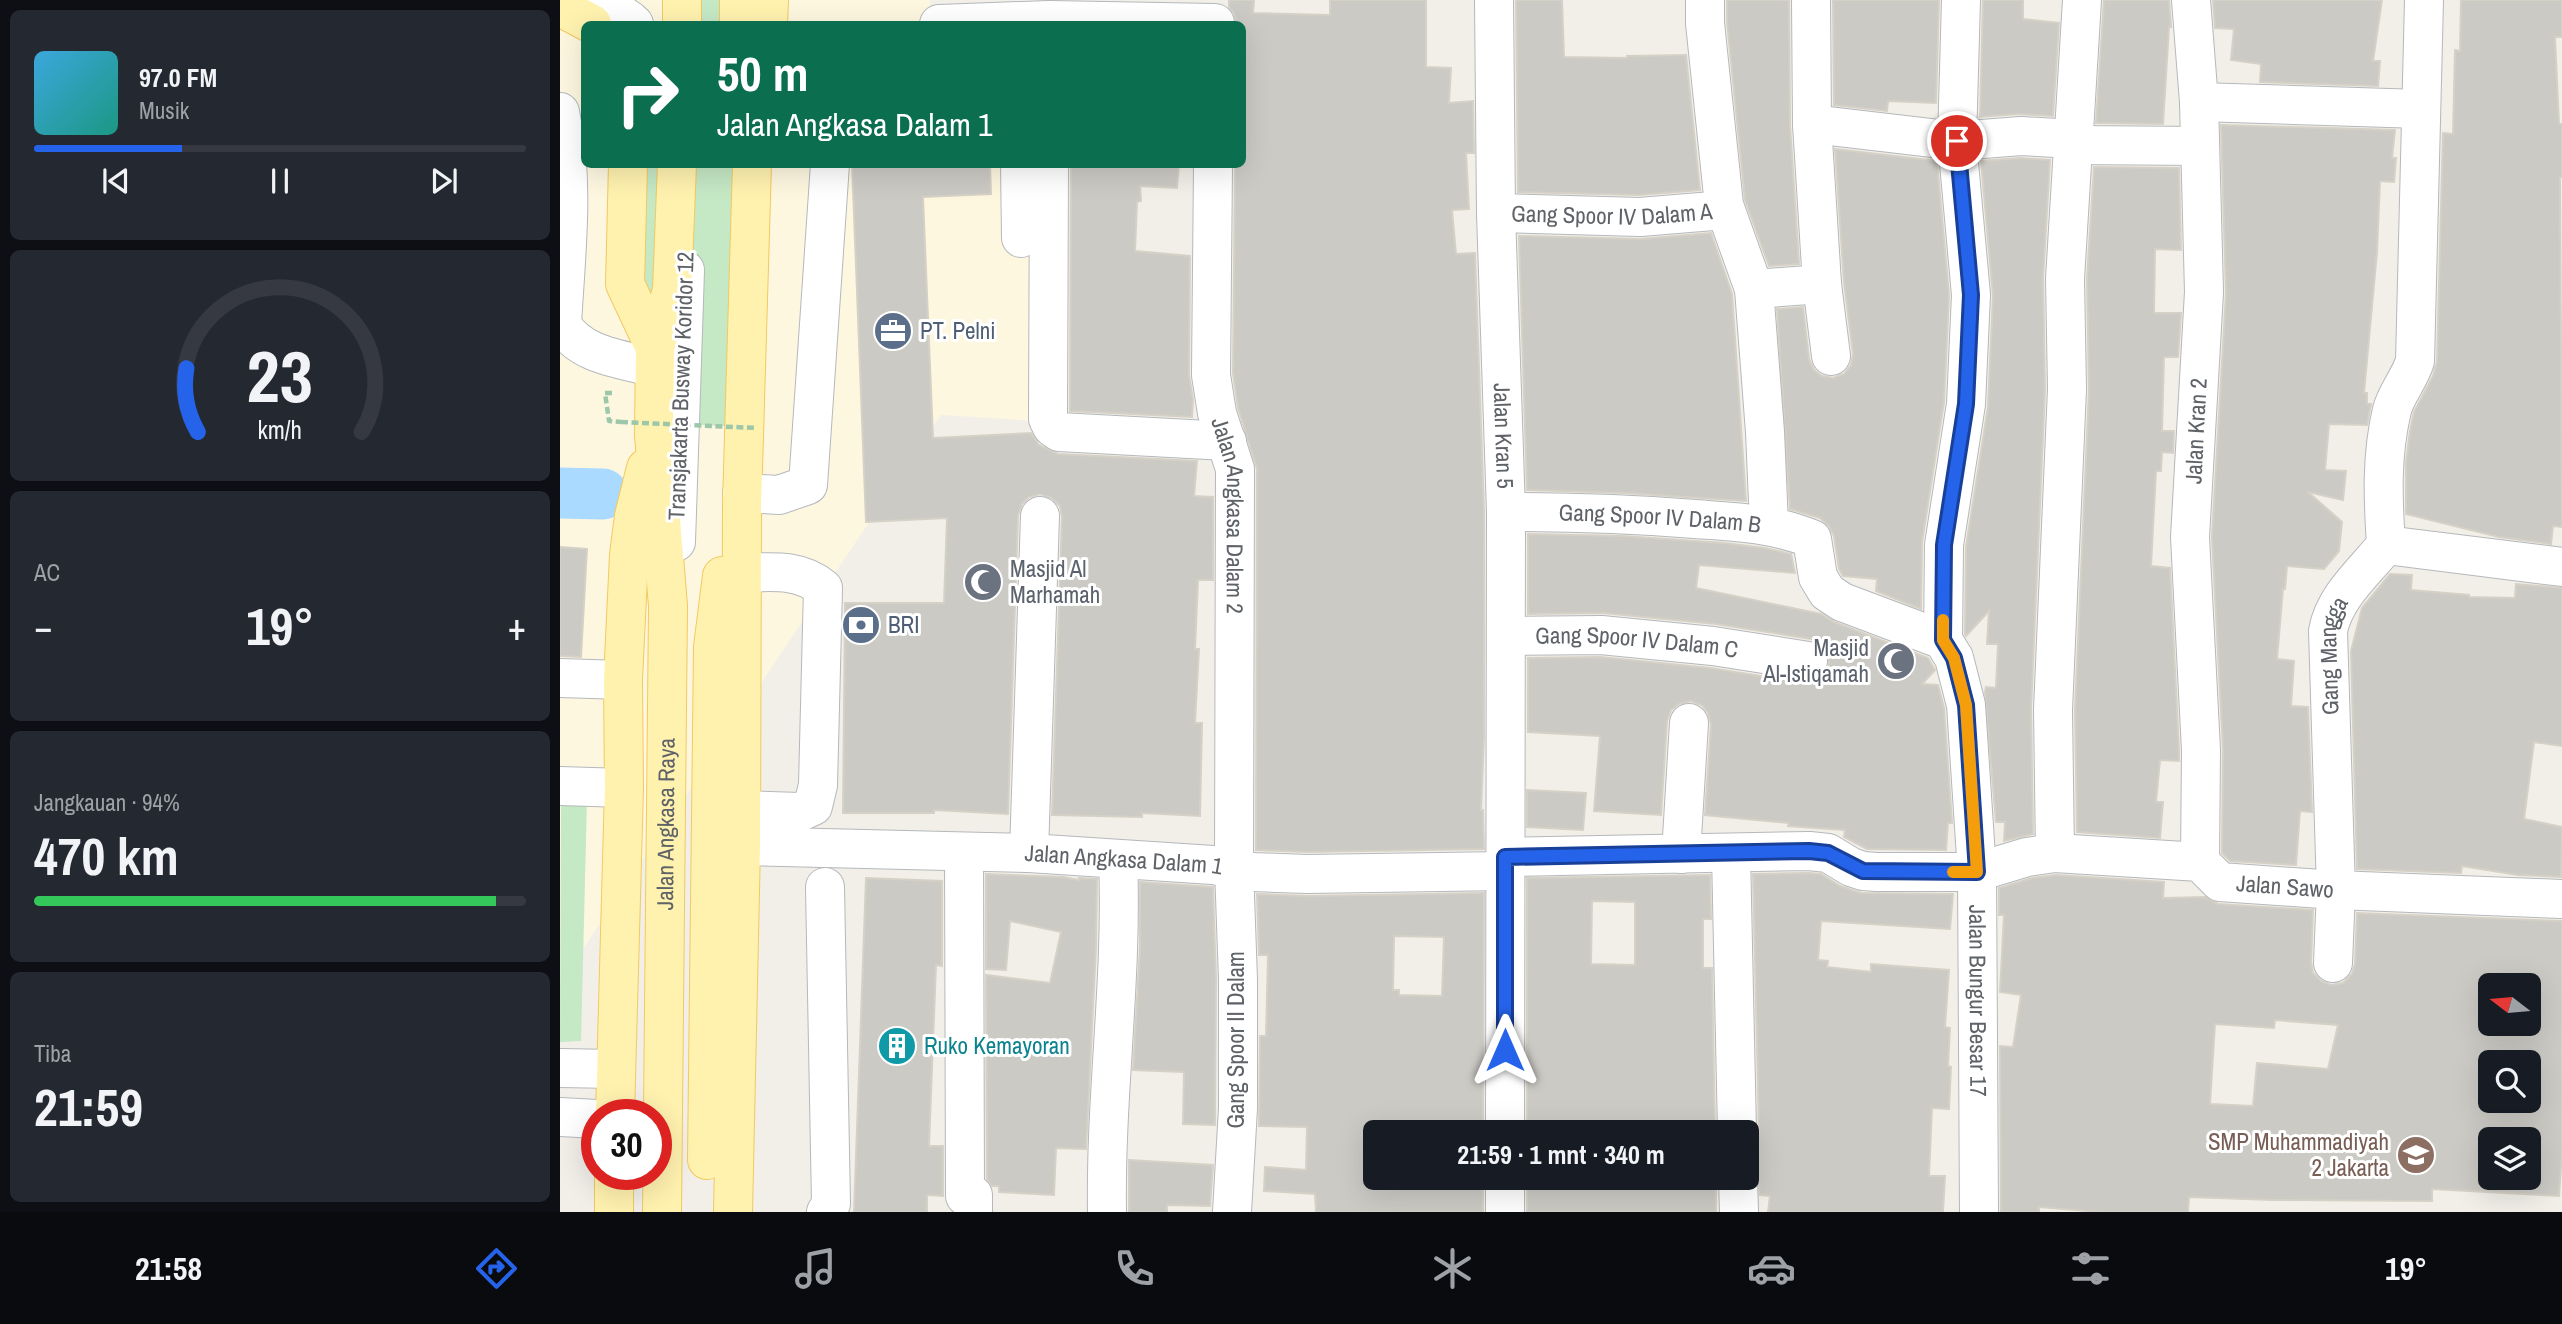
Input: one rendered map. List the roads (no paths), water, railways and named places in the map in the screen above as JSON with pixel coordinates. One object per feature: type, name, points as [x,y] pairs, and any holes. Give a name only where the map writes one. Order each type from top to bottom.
[{"type":"main road","points":[[682,0],[682,21]]},
{"type":"main road","points":[[739,0],[739,21]]},
{"type":"main road","points":[[768,21],[769,0]]},
{"type":"main road","points":[[560,6],[587,21]]},
{"type":"main road","name":"Jalan Angkasa Raya","points":[[628,168],[625,284],[655,358]]},
{"type":"main road","name":"Jalan Angkasa Raya","points":[[615,1099],[624,788],[623,680],[638,429],[672,290],[677,168]]},
{"type":"main road","name":"Jalan Angkasa Raya","points":[[733,1212],[741,828],[742,498],[752,168]]},
{"type":"main road","name":"Jalan Angkasa Raya","points":[[638,429],[668,607],[662,1212]]},
{"type":"main road","name":"Jalan Angkasa Raya","points":[[707,1212],[713,647],[720,586],[742,498]]},
{"type":"main road","points":[[614,1190],[614,1212]]},
{"type":"street","name":"Jalan Kran 5","points":[[1493,0],[1496,213],[1506,512],[1505,1120]]},
{"type":"street","points":[[1704,0],[1718,170],[1725,210],[1754,289],[1769,525]]},
{"type":"street","points":[[1811,0],[1812,124],[1822,284],[1831,356]]},
{"type":"street","points":[[1943,640],[1944,545],[1966,404],[1971,295],[1957,141],[1961,0]]},
{"type":"street","points":[[2054,853],[2053,710],[2067,388],[2065,279],[2082,0]]},
{"type":"street","name":"Jalan Kran 2","points":[[2190,0],[2199,102],[2204,292],[2190,537],[2201,750],[2200,862]]},
{"type":"street","points":[[2424,0],[2416,361],[2393,407],[2382,477],[2386,545],[2562,568]]},
{"type":"street","points":[[560,6],[595,6],[632,21]]},
{"type":"street","points":[[976,21],[1049,15],[1216,16]]},
{"type":"street","points":[[2199,102],[2421,109]]},
{"type":"street","points":[[560,112],[566,140],[569,195],[562,324],[568,336],[584,348],[655,358]]},
{"type":"street","points":[[1812,124],[1957,141],[2021,136],[2075,142],[2200,146]]},
{"type":"street","name":"Transjakarta Busway Koridor 12","points":[[668,607],[676,534],[686,168]]},
{"type":"street","points":[[742,498],[779,495],[808,485],[830,168]]},
{"type":"street","points":[[1020,168],[1021,238]]},
{"type":"street","points":[[1049,168],[1048,419],[1052,427],[1059,432],[1227,441]]},
{"type":"street","name":"Jalan Angkasa Dalam 2","points":[[1213,168],[1211,375],[1217,414],[1235,470],[1234,869]]},
{"type":"street","name":"Gang Spoor IV Dalam A","points":[[1496,213],[1640,217],[1725,210]]},
{"type":"street","points":[[1754,289],[1822,284]]},
{"type":"street","name":"Gang Spoor IV Dalam B","points":[[1506,512],[1655,514],[1769,525],[1812,539],[1818,577],[1827,592],[1842,603],[1943,640]]},
{"type":"street","points":[[1029,853],[1040,516]]},
{"type":"street","name":"Gang Mangga","points":[[2333,963],[2336,890],[2328,631],[2330,616],[2337,604],[2386,545]]},
{"type":"street","points":[[741,573],[797,573],[811,578],[823,587],[818,785],[813,806],[741,828]]},
{"type":"street","name":"Gang Spoor IV Dalam C","points":[[1506,636],[1601,635],[1713,646],[1808,661]]},
{"type":"street","name":"Jalan Bungur Besar 17","points":[[1943,640],[1954,658],[1966,705],[1977,872],[1979,1212]]},
{"type":"street","points":[[560,678],[623,680]]},
{"type":"street","points":[[1681,854],[1689,723]]},
{"type":"street","points":[[560,786],[624,788]]},
{"type":"street","name":"Jalan Angkasa Dalam 1","points":[[741,828],[964,852],[1029,853],[1307,874],[1681,854],[1809,851],[1828,853],[1863,871],[1977,872]]},
{"type":"street","points":[[964,852],[965,1196],[973,1195],[973,1212]]},
{"type":"street","points":[[1731,853],[1737,1120]]},
{"type":"street","points":[[1977,872],[2027,857],[2054,853],[2200,862]]},
{"type":"street","points":[[1107,1212],[1106,1147],[1110,1130],[1119,902],[1118,859]]},
{"type":"street","name":"Jalan Sawo","points":[[2200,862],[2220,882],[2336,890],[2562,899]]},
{"type":"street","name":"Gang Spoor II Dalam","points":[[1232,1212],[1238,1108],[1238,979],[1234,869]]},
{"type":"street","points":[[825,887],[831,1204],[826,1212]]},
{"type":"street","points":[[560,1069],[615,1069]]},
{"type":"street","points":[[560,1117],[581,1118]]},
{"type":"street","points":[[1506,1190],[1506,1212]]},
{"type":"street","points":[[1738,1190],[1739,1212]]},
{"type":"waterway","points":[[560,493],[603,494]]},
{"type":"place","name":"PT. Pelni","points":[[893,331]]},
{"type":"place","name":"Masjid Al Marhamah","points":[[983,582]]},
{"type":"place","name":"BRI","points":[[861,625]]},
{"type":"place","name":"Masjid Al-Istiqamah","points":[[1896,661]]},
{"type":"place","name":"Ruko Kemayoran","points":[[897,1046]]},
{"type":"place","name":"SMP Muhammadiyah 2 Jakarta","points":[[2416,1155]]}]
